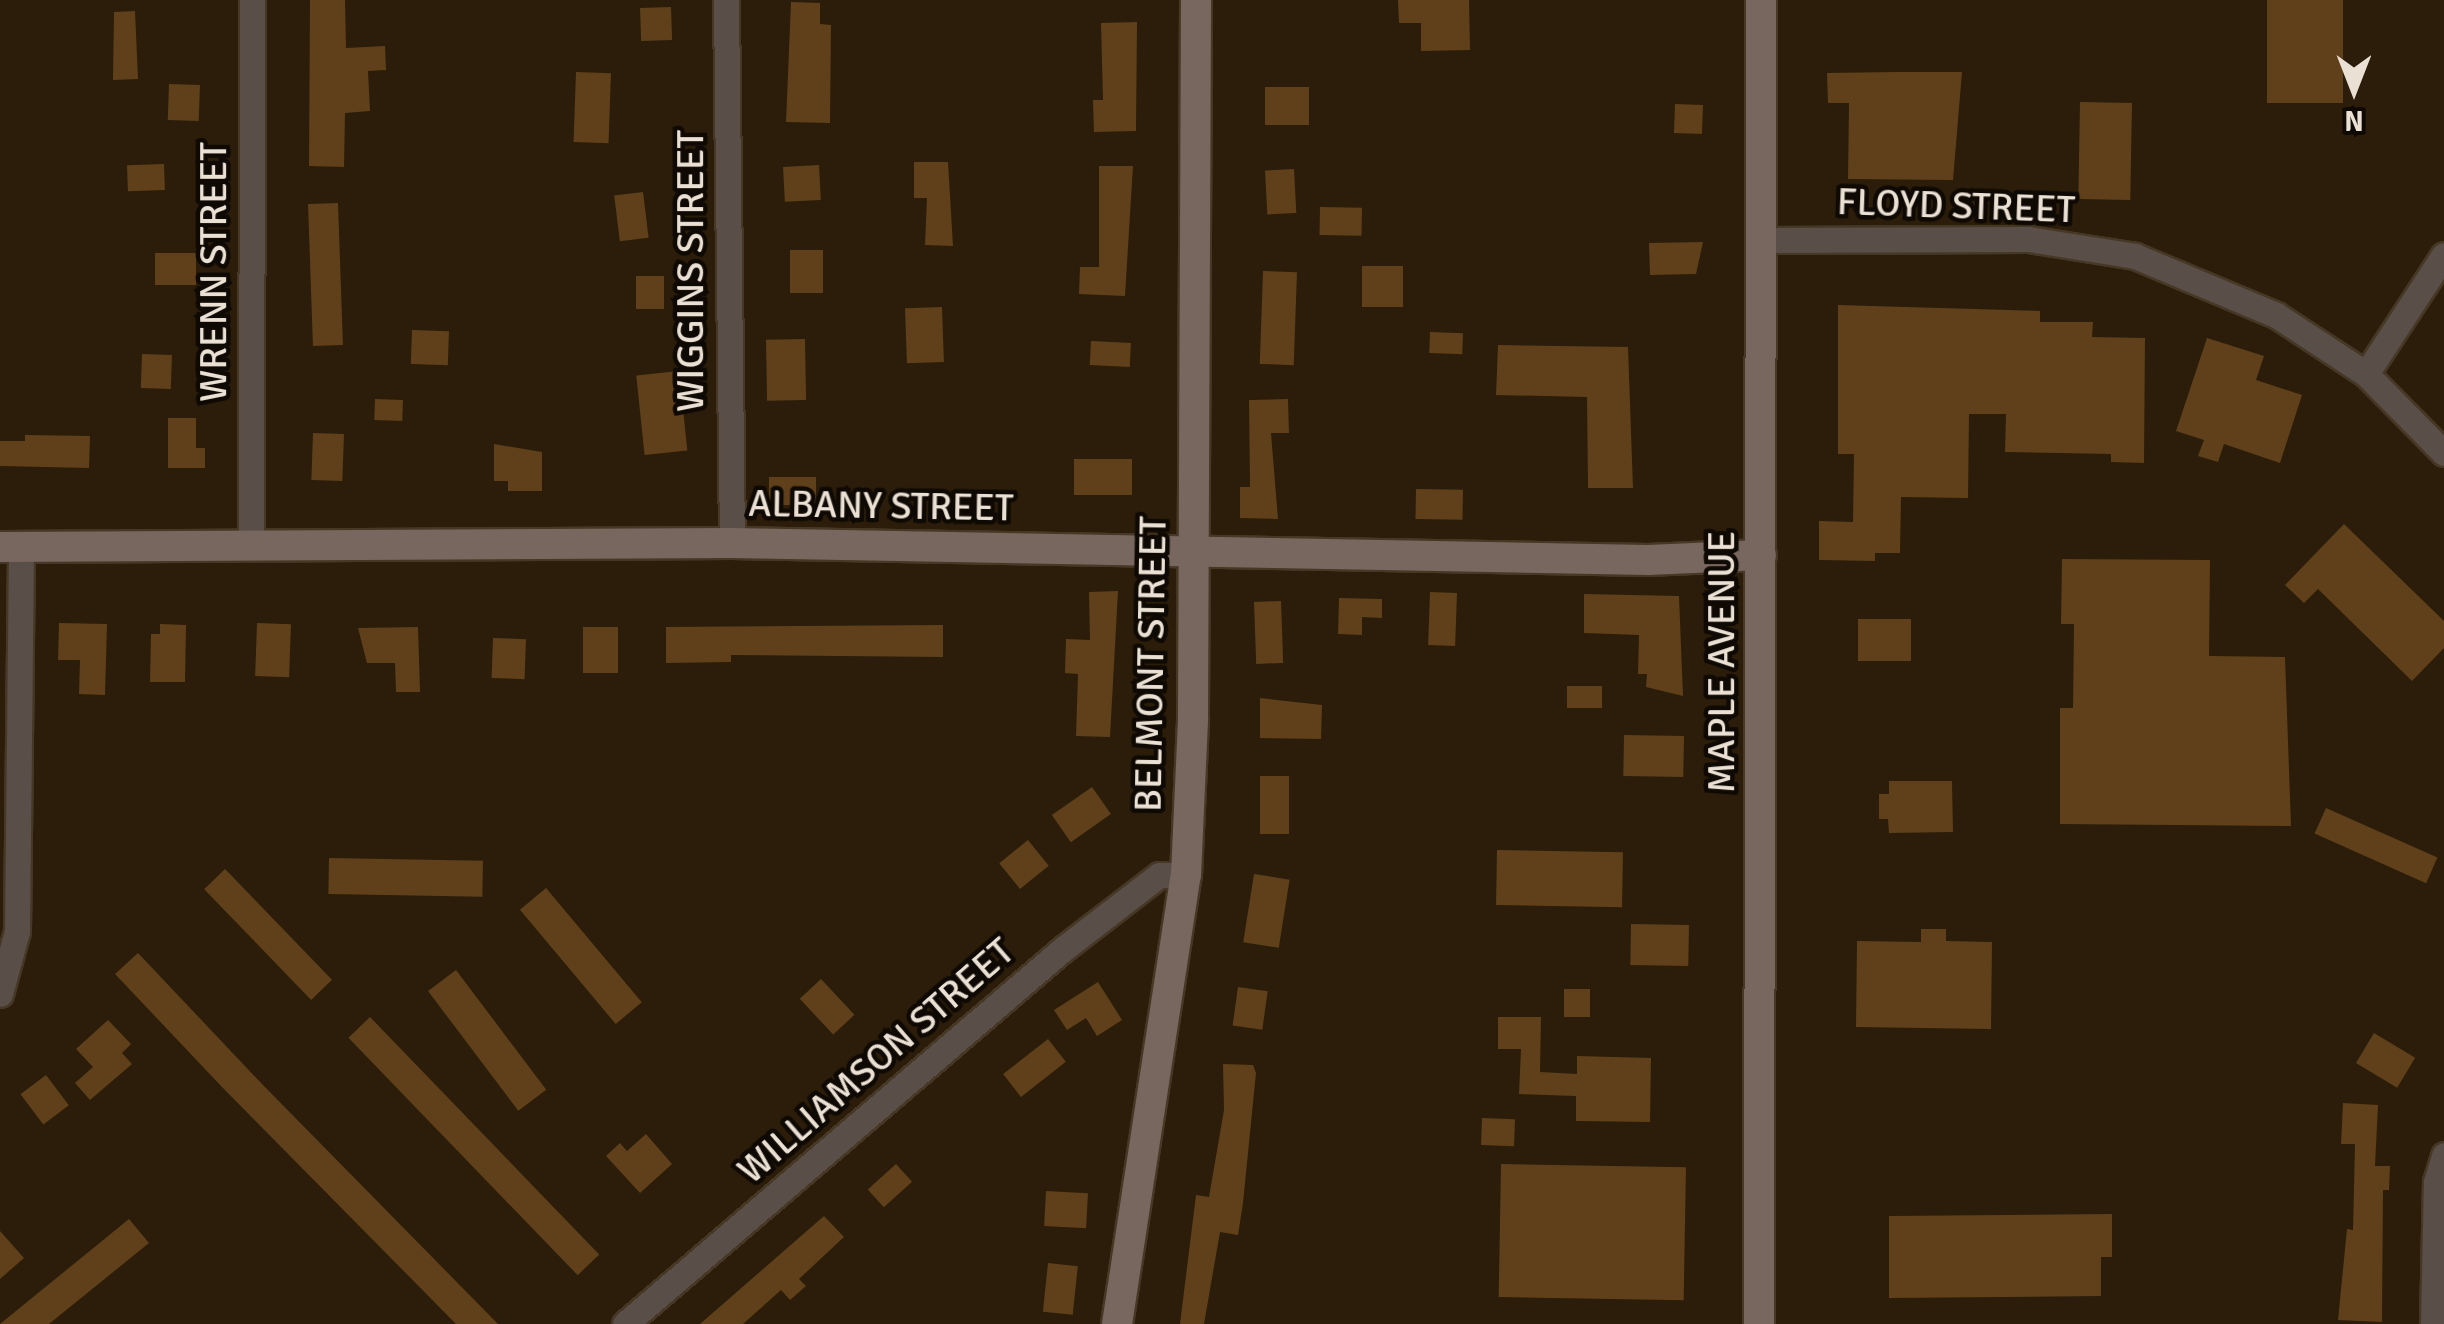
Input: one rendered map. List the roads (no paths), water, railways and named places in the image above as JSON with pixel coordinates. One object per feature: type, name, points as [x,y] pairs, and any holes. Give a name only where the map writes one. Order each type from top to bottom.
[{"type":"street","name":"WRENN STREET","points":[[251,544],[252,0]]},
{"type":"street","name":"WIGGINS STREET","points":[[726,0],[732,543]]},
{"type":"street","name":"BELMONT STREET","points":[[1117,1324],[1186,875],[1195,548],[1196,0]]},
{"type":"street","name":"MAPLE AVENUE","points":[[1760,1324],[1761,0]]},
{"type":"street","name":"FLOYD STREET","points":[[1762,240],[2028,239],[2135,256],[2237,294],[2366,374],[2444,452]]},
{"type":"street","points":[[2366,374],[2444,255]]},
{"type":"street","name":"ALBANY STREET","points":[[10,548],[732,543],[1195,548],[1648,560],[1761,555]]},
{"type":"street","points":[[0,994],[17,931],[10,548]]},
{"type":"street","name":"WILLIAMSON STREET","points":[[624,1324],[1063,949],[1158,875],[1186,875]]},
{"type":"street","points":[[2433,1324],[2436,1182],[2444,1155]]}]
